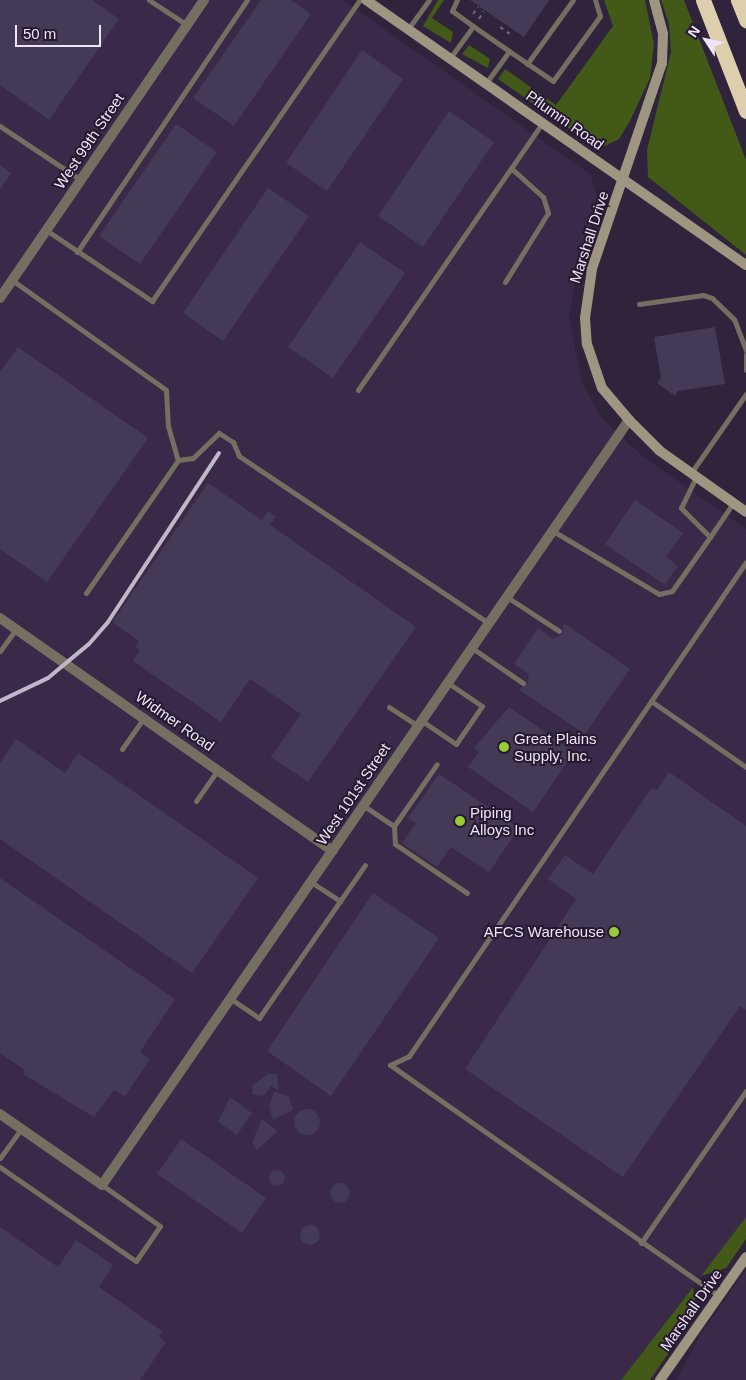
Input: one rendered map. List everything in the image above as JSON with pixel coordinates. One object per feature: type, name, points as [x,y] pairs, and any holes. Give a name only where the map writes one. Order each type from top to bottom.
[{"type":"highway","points":[[703,0],[746,111]]},
{"type":"highway","points":[[738,0],[746,20]]},
{"type":"street","name":"West 99th Street","points":[[0,298],[204,0]]},
{"type":"street","name":"Pflumm Road","points":[[366,0],[746,265]]},
{"type":"street","name":"Marshall Drive","points":[[654,0],[663,34],[662,63],[592,269],[585,318],[596,376],[629,420],[693,475],[746,512]]},
{"type":"street","name":"West 101st Street","points":[[102,1185],[629,420]]},
{"type":"street","name":"Widmer Road","points":[[0,618],[333,851]]},
{"type":"street","points":[[0,1114],[102,1185]]},
{"type":"street","name":"Marshall Drive","points":[[660,1380],[746,1257]]},
{"type":"lane","points":[[149,0],[187,25]]},
{"type":"lane","points":[[76,252],[247,0]]},
{"type":"lane","points":[[46,230],[76,252],[152,301],[360,0]]},
{"type":"lane","points":[[408,29],[429,0]]},
{"type":"lane","points":[[457,0],[452,11],[553,81],[600,16],[595,0]]},
{"type":"lane","points":[[528,64],[573,0]]},
{"type":"lane","points":[[450,58],[473,26]]},
{"type":"lane","points":[[486,83],[509,51]]},
{"type":"lane","points":[[358,390],[542,123]]},
{"type":"lane","points":[[0,126],[81,180]]},
{"type":"lane","points":[[505,282],[548,213],[543,197],[511,168]]},
{"type":"lane","points":[[12,280],[166,390],[168,426],[178,460]]},
{"type":"lane","points":[[639,304],[703,295],[712,298],[734,318],[746,350]]},
{"type":"lane","points":[[746,354],[746,370]]},
{"type":"lane","points":[[710,537],[681,508],[693,475],[746,394]]},
{"type":"lane","points":[[86,593],[178,460],[193,458],[219,433],[233,442],[239,456],[489,624]]},
{"type":"lane","points":[[553,531],[659,594],[672,591],[734,503]]},
{"type":"lane","points":[[719,1296],[390,1065],[409,1056],[746,562]]},
{"type":"lane","points":[[508,597],[559,631]]},
{"type":"lane","points":[[0,651],[16,629]]},
{"type":"lane","points":[[472,648],[523,683]]},
{"type":"lane","points":[[389,707],[456,744],[482,706],[448,683]]},
{"type":"lane","points":[[651,701],[746,767]]},
{"type":"lane","points":[[122,749],[144,718]]},
{"type":"lane","points":[[437,764],[394,826],[395,844],[466,892]]},
{"type":"lane","points":[[196,801],[219,770]]},
{"type":"lane","points":[[364,806],[394,826]]},
{"type":"lane","points":[[231,999],[259,1018],[365,865]]},
{"type":"lane","points":[[311,882],[340,901]]},
{"type":"lane","points":[[641,1243],[746,1091]]},
{"type":"lane","points":[[0,1158],[21,1129]]},
{"type":"lane","points":[[0,1167],[136,1261],[160,1226],[102,1185]]},
{"type":"path","points":[[473,14],[478,7]]},
{"type":"path","points":[[479,19],[484,11]]},
{"type":"path","points":[[500,27],[510,34]]},
{"type":"shaded area","points":[[0,0],[343,0],[591,175],[598,202],[577,268],[569,318],[582,383],[601,417],[642,456],[746,529],[746,1217],[621,1380],[0,1380]]},
{"type":"shaded area","points":[[746,1269],[746,1380],[676,1380],[701,1334]]},
{"type":"green space","points":[[438,0],[444,0],[432,18],[453,32],[451,43],[423,26]]},
{"type":"green space","points":[[604,0],[645,0],[654,44],[650,78],[630,121],[619,139],[605,146],[587,141],[498,79],[505,69],[556,105],[613,26]]},
{"type":"green space","points":[[661,0],[684,0],[746,160],[746,255],[648,177],[647,150],[671,52],[669,24]]},
{"type":"green space","points":[[469,45],[490,59],[488,68],[462,54]]},
{"type":"green space","points":[[746,1217],[746,1239],[726,1268],[701,1276]]},
{"type":"green space","points":[[693,1287],[697,1311],[650,1380],[621,1380]]},
{"type":"building","points":[[0,0],[92,0],[119,19],[49,120],[0,85]]},
{"type":"building","points":[[261,0],[291,0],[311,14],[234,126],[193,98]]},
{"type":"building","points":[[470,0],[549,0],[524,37]]},
{"type":"building","points":[[362,50],[403,79],[327,191],[286,163]]},
{"type":"building","points":[[449,111],[494,142],[423,247],[378,216]]},
{"type":"building","points":[[176,124],[217,152],[140,264],[99,236]]},
{"type":"building","points":[[0,165],[11,173],[0,190]]},
{"type":"building","points":[[268,188],[309,216],[223,341],[183,313]]},
{"type":"building","points":[[360,242],[405,273],[333,378],[288,347]]},
{"type":"building","points":[[715,327],[725,384],[678,391],[675,396],[657,383],[661,378],[654,337]]},
{"type":"building","points":[[18,347],[148,438],[47,582],[0,549],[0,372]]},
{"type":"building","points":[[208,483],[262,520],[268,511],[276,517],[270,525],[416,627],[308,782],[271,757],[301,714],[250,679],[221,722],[133,661],[140,650],[135,647],[139,641],[112,622]]},
{"type":"building","points":[[635,500],[683,533],[666,557],[678,566],[665,585],[605,544]]},
{"type":"building","points":[[564,623],[630,669],[585,734],[518,689],[527,685],[529,674],[514,664],[538,628],[553,639],[562,634]]},
{"type":"building","points":[[509,707],[574,752],[533,812],[468,767],[479,752],[474,748]]},
{"type":"building","points":[[16,739],[65,773],[78,753],[258,878],[192,973],[0,839],[0,763]]},
{"type":"building","points":[[669,772],[746,826],[746,1010],[740,1006],[623,1177],[465,1069],[576,899],[548,879],[565,855],[593,874],[652,787],[657,790]]},
{"type":"building","name":"Piping Alloys Inc","points":[[439,774],[519,828],[489,872],[451,847],[437,867],[402,843],[416,823],[408,818]]},
{"type":"building","points":[[0,878],[175,999],[140,1052],[150,1059],[125,1096],[114,1090],[94,1117],[23,1074],[25,1070],[0,1053]]},
{"type":"building","points":[[373,893],[439,938],[331,1096],[267,1051]]},
{"type":"building","points":[[268,1074],[277,1074],[278,1090],[271,1086],[264,1096],[253,1095],[252,1086]]},
{"type":"building","points":[[274,1092],[289,1096],[293,1110],[273,1120],[269,1106]]},
{"type":"building","points":[[230,1097],[252,1113],[237,1135],[218,1122]]},
{"type":"building","points":[[307,1109],[316,1113],[320,1122],[316,1131],[307,1135],[298,1131],[294,1122],[298,1113]]},
{"type":"building","points":[[262,1119],[278,1131],[257,1150],[252,1142]]},
{"type":"building","points":[[181,1139],[266,1198],[242,1233],[157,1174]]},
{"type":"building","points":[[277,1170],[285,1178],[277,1186],[269,1178]]},
{"type":"building","points":[[336,1183],[344,1183],[350,1189],[350,1197],[344,1203],[336,1203],[330,1197],[330,1189]]},
{"type":"building","points":[[306,1225],[314,1225],[320,1231],[320,1239],[314,1245],[306,1245],[300,1239],[300,1231]]},
{"type":"building","points":[[0,1227],[58,1267],[76,1240],[113,1265],[99,1287],[162,1331],[159,1337],[166,1342],[140,1380],[0,1380]]},
{"type":"railway","points":[[0,701],[48,678],[89,644],[108,622],[219,453]]},
{"type":"place","name":"Great Plains Supply, Inc.","points":[[504,747]]},
{"type":"place","name":"Piping Alloys Inc","points":[[460,821]]},
{"type":"place","name":"AFCS Warehouse","points":[[614,932]]}]
